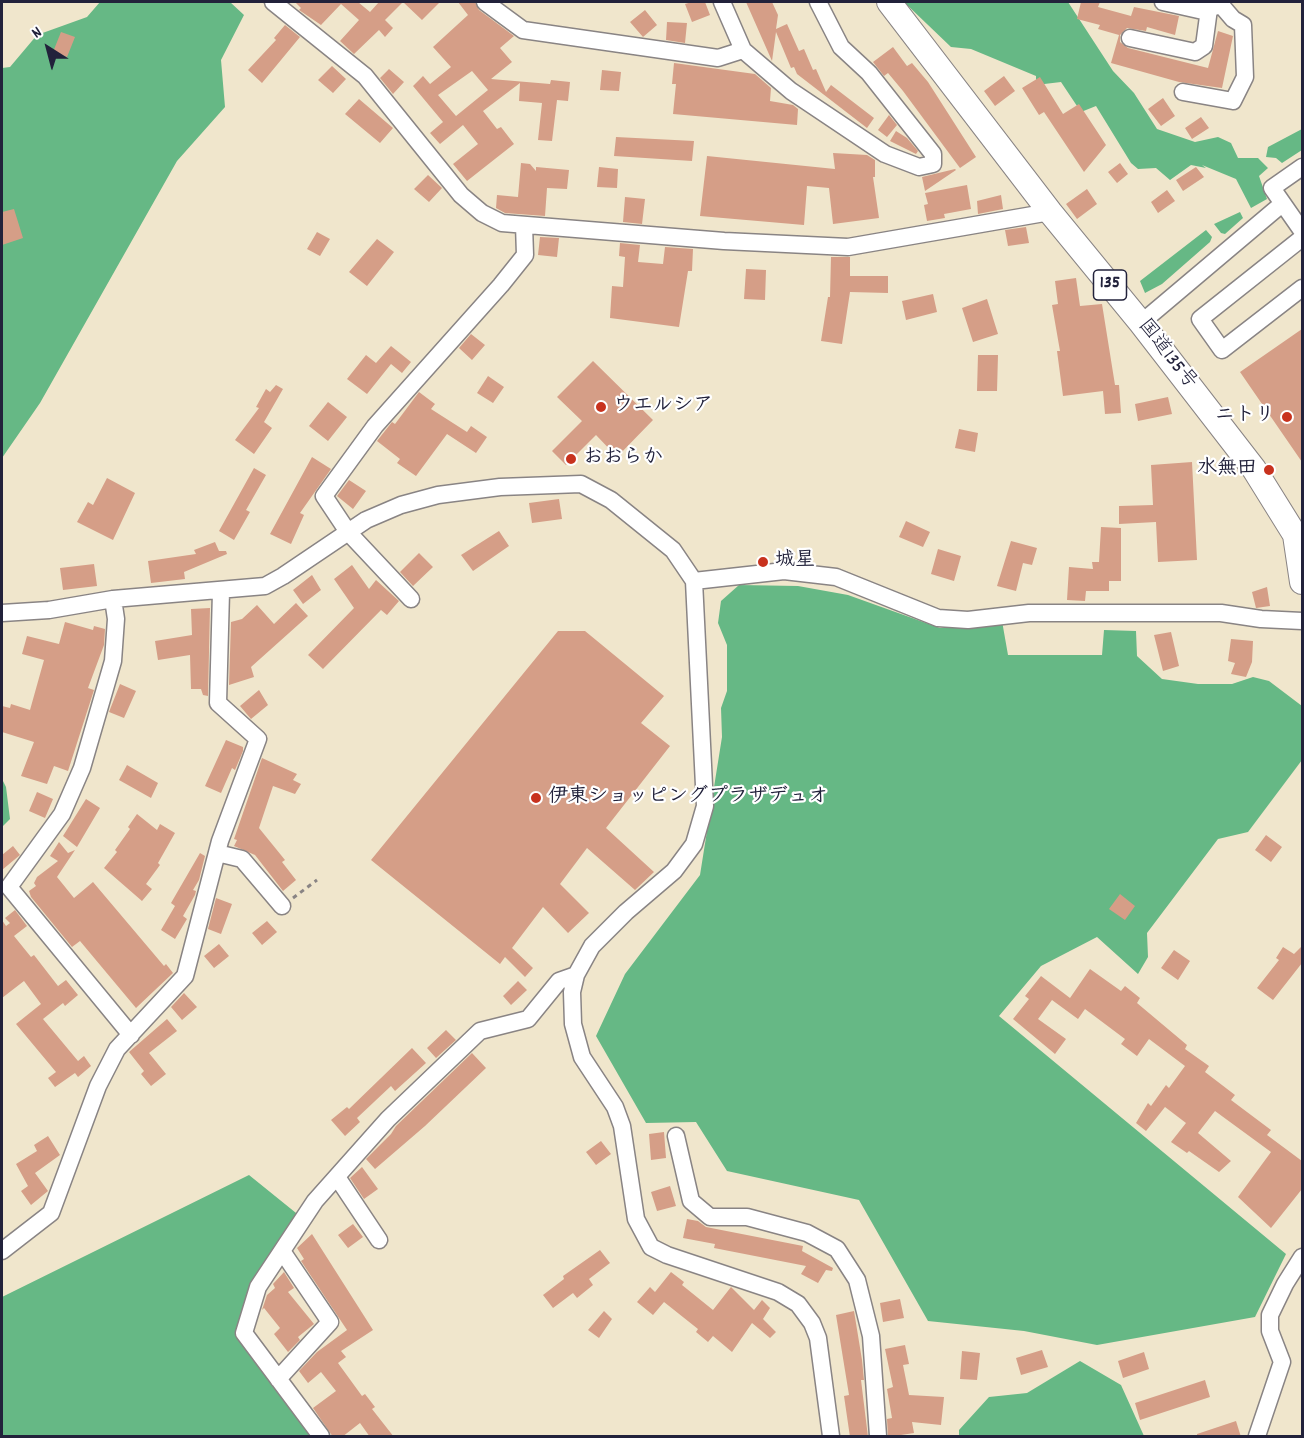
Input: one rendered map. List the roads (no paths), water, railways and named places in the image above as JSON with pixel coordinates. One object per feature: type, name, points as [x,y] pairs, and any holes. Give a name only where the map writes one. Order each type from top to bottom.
[{"type":"highway","name":"国道135号","points":[[889,2],[1050,212],[1141,323],[1254,470],[1295,535],[1302,582]]},
{"type":"street","points":[[273,2],[364,76],[461,195],[482,213],[502,223],[724,241],[848,247],[1050,212]]},
{"type":"street","points":[[485,2],[523,30],[718,58],[742,50]]},
{"type":"street","points":[[722,2],[742,50],[791,91],[885,154],[919,167],[933,164],[933,154],[869,73],[841,47],[818,2]]},
{"type":"street","points":[[1163,2],[1203,11],[1217,5]]},
{"type":"street","points":[[1130,38],[1196,52],[1204,46],[1217,5]]},
{"type":"street","points":[[1183,93],[1233,101],[1245,77],[1243,25],[1217,5]]},
{"type":"street","points":[[1302,167],[1272,188],[1302,231]]},
{"type":"street","points":[[1141,323],[1282,204]]},
{"type":"street","points":[[411,599],[348,532],[324,496],[375,426],[525,255],[524,225]]},
{"type":"street","points":[[1302,238],[1200,319],[1222,350],[1302,288]]},
{"type":"street","points":[[2,613],[49,610],[113,599],[265,586],[366,520],[402,505],[438,495],[500,488],[581,484],[611,500],[660,537],[673,550],[694,581],[705,806],[693,844],[674,871],[626,912],[592,946],[576,975],[572,992],[573,1024],[582,1057],[615,1107],[622,1126],[636,1219],[642,1233],[651,1247],[667,1256],[778,1292],[798,1304],[812,1323],[818,1338],[831,1437]]},
{"type":"street","points":[[694,581],[784,571],[836,577],[938,618],[968,620],[1029,614],[1221,613],[1261,619],[1302,621]]},
{"type":"street","points":[[2,1251],[51,1213],[98,1086],[117,1049],[185,976],[217,853],[258,739],[218,703],[221,591]]},
{"type":"street","points":[[113,599],[116,619],[112,661],[82,768],[62,814],[5,893],[131,1035]]},
{"type":"street","points":[[217,853],[242,859],[282,906]]},
{"type":"street","points":[[321,1437],[244,1333],[258,1287],[315,1201],[388,1119],[480,1030],[528,1019],[559,981],[576,975]]},
{"type":"street","points":[[676,1136],[691,1201],[710,1217],[747,1217],[807,1233],[837,1249],[857,1280],[871,1336],[878,1437]]},
{"type":"street","points":[[337,1177],[379,1240]]},
{"type":"street","points":[[278,1379],[330,1322],[282,1251]]},
{"type":"street","points":[[1257,1437],[1282,1362],[1270,1331],[1270,1315],[1285,1284],[1302,1257]]},
{"type":"place","name":"ウエルシア","points":[[601,407]]},
{"type":"place","name":"ニトリ","points":[[1287,417]]},
{"type":"place","name":"おおらか","points":[[571,459]]},
{"type":"place","name":"水無田","points":[[1269,470]]},
{"type":"place","name":"城星","points":[[763,562]]},
{"type":"place","name":"伊東ショッピングプラザデュオ","points":[[536,798]]}]
